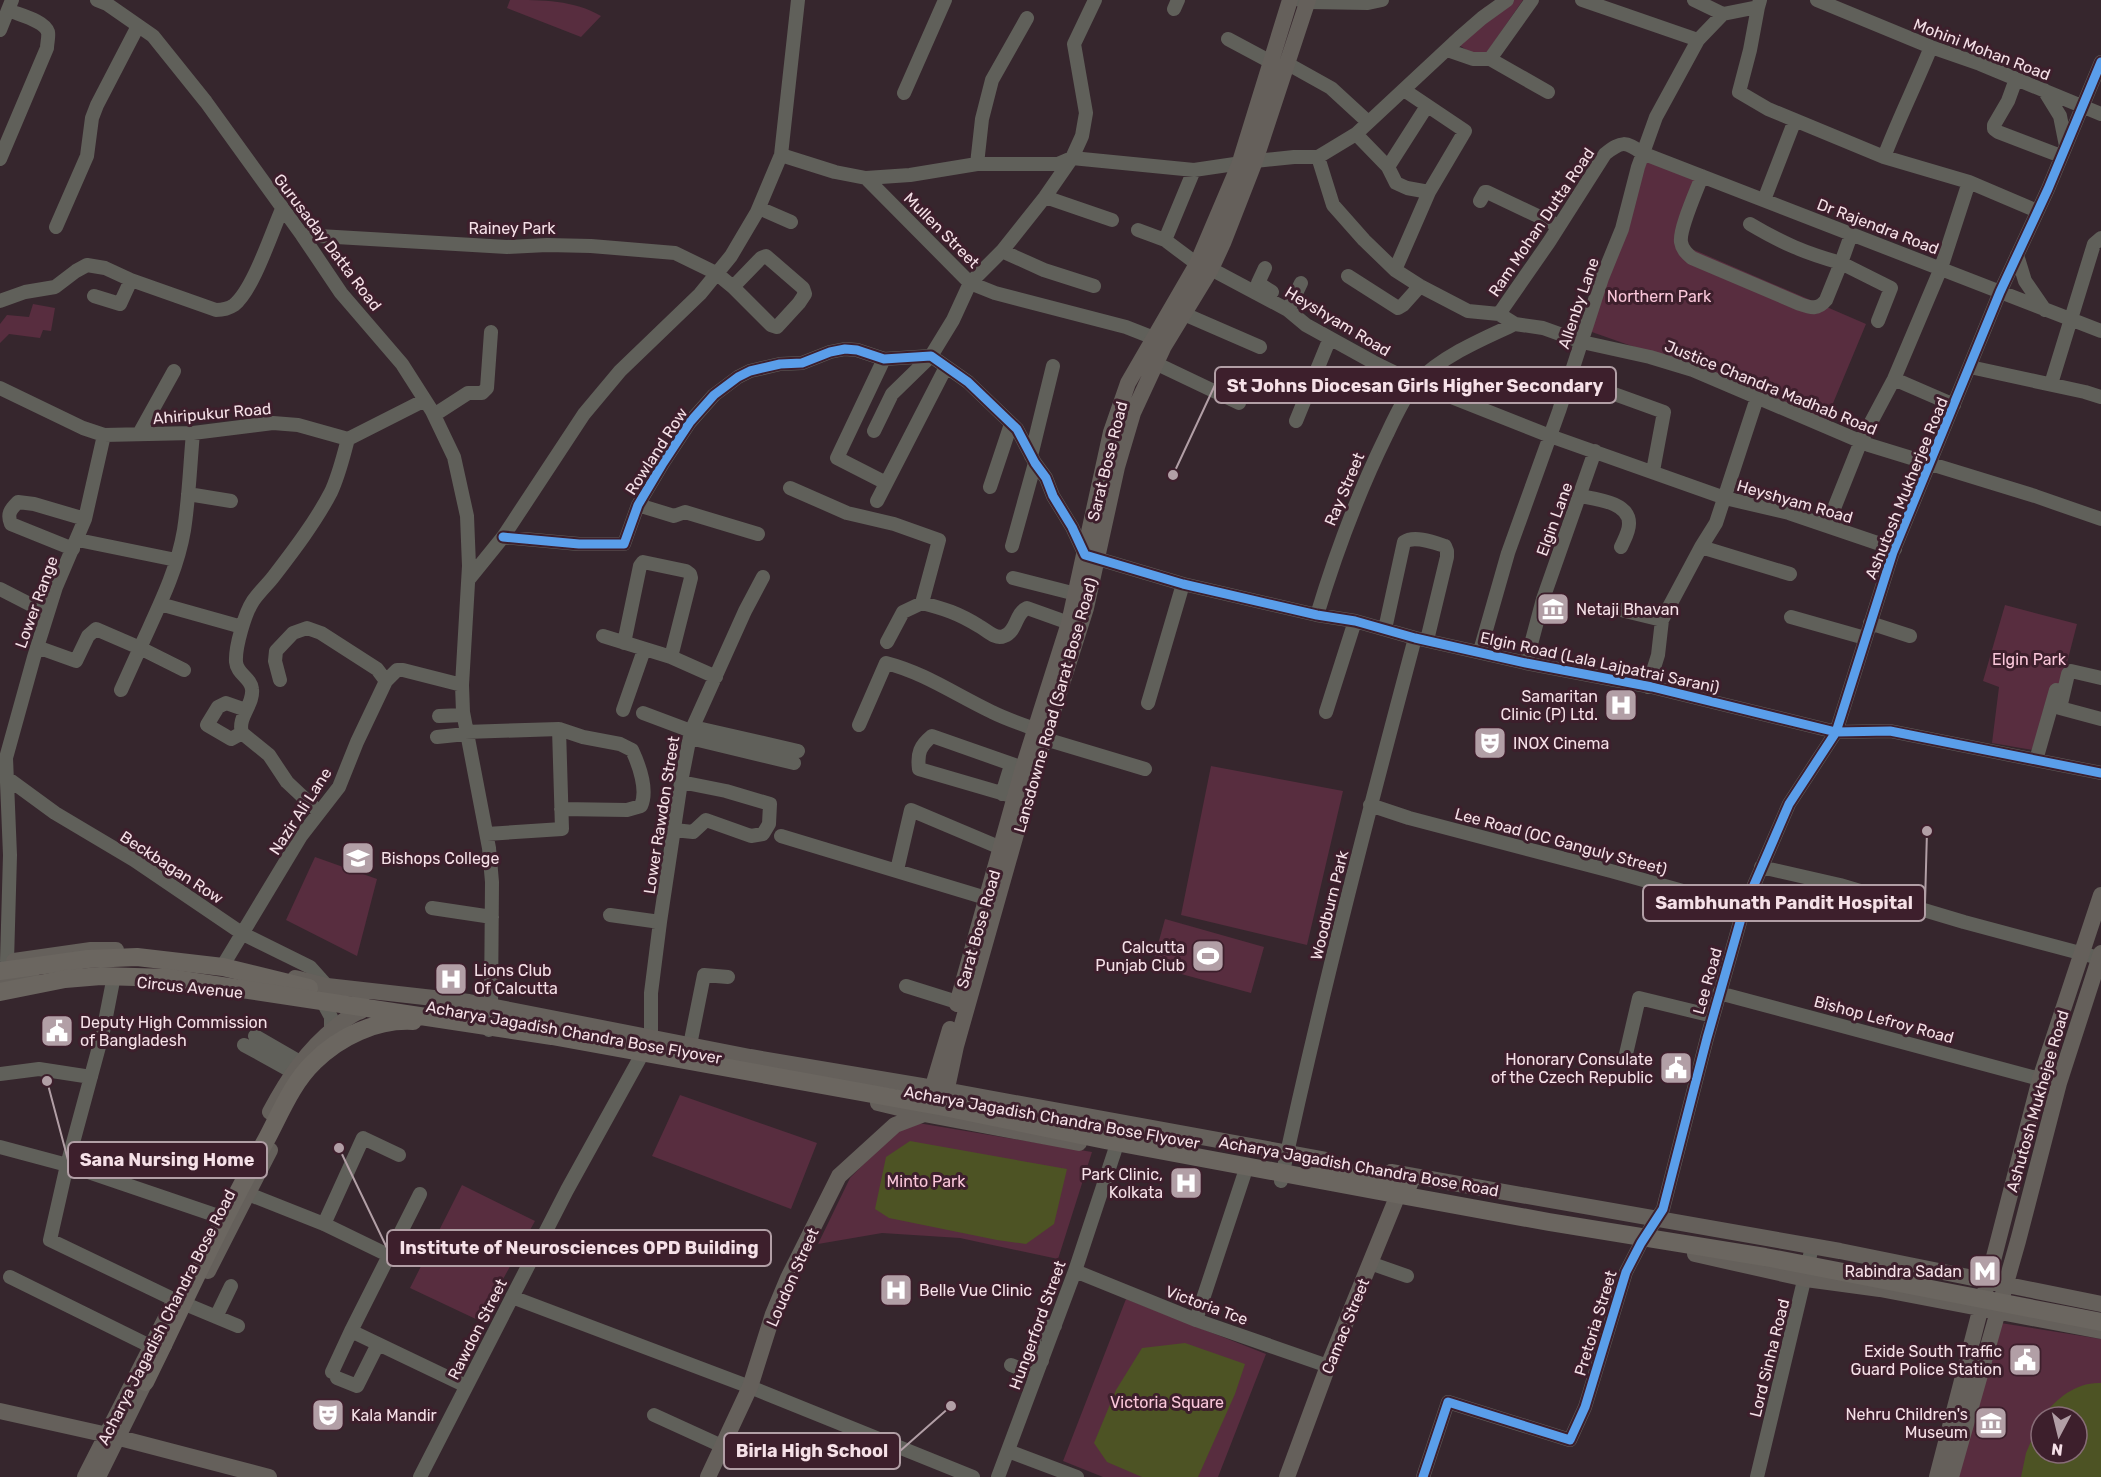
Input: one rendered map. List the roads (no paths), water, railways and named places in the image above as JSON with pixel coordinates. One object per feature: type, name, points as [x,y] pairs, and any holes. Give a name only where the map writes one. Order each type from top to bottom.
[{"type":"highway","points":[[2,965],[137,957],[223,967],[318,987]]},
{"type":"highway","name":"Acharya Jagadish Chandra Bose Flyover","points":[[0,992],[41,983],[92,977],[169,978],[513,1030],[944,1107],[1105,1140],[1400,1195],[1776,1259],[2101,1322]]},
{"type":"highway","name":"Acharya Jagadish Chandra Bose Flyover","points":[[318,987],[432,1005],[942,1096],[1514,1204],[1798,1251],[2101,1311]]},
{"type":"highway","points":[[145,1382],[157,1346],[231,1205],[298,1081],[320,1056],[340,1041],[358,1032],[392,1023],[409,1021],[513,1030]]},
{"type":"main road","points":[[1279,63],[1290,0]]},
{"type":"main road","name":"Lansdowne Road (Sarat Bose Road)","points":[[941,1117],[940,1089],[965,1015],[1040,734],[1086,608],[1091,557],[1133,413],[1155,363],[1184,315],[1247,163],[1279,63],[1305,1]]},
{"type":"main road","name":"Sarat Bose Road","points":[[924,1114],[940,1089],[957,1002],[1001,848],[1009,796],[1017,767],[1040,734],[1076,594],[1091,557],[1111,432],[1128,383],[1154,338],[1204,266]]},
{"type":"main road","name":"Ashutosh Mukhejee Road","points":[[1989,1310],[1987,1281],[2040,1079],[2101,895]]},
{"type":"main road","name":"Circus Avenue","points":[[2,965],[91,950],[148,951],[196,956],[225,962],[318,987],[362,989]]},
{"type":"main road","name":"Ashutosh Mukhejee Road","points":[[1989,1310],[2005,1285],[2059,1083],[2100,956]]},
{"type":"main road","name":"Acharya Jagadish Chandra Bose Flyover","points":[[0,981],[57,970],[147,965],[318,987]]},
{"type":"main road","name":"Circus Avenue","points":[[0,997],[46,987],[135,980],[185,983],[380,1013]]},
{"type":"main road","points":[[361,1011],[362,989]]},
{"type":"main road","name":"Acharya Jagadish Chandra Bose Road","points":[[362,989],[469,1002],[651,1038],[1812,1247],[2101,1304]]},
{"type":"main road","points":[[380,1013],[381,991]]},
{"type":"main road","name":"Acharya Jagadish Chandra Bose Road","points":[[98,1477],[111,1436],[240,1191],[283,1087],[318,1042],[350,1016],[361,1011]]},
{"type":"main road","name":"Acharya Jagadish Chandra Bose Road","points":[[85,1477],[145,1382],[171,1346],[183,1303],[218,1216],[240,1191],[309,1078],[380,1013],[641,1057],[1244,1175],[1641,1243],[1806,1279],[1880,1289],[2101,1331]]},
{"type":"main road","name":"Loudon Street","points":[[708,1477],[750,1388],[773,1314],[788,1278],[839,1176],[895,1125],[924,1114]]},
{"type":"main road","name":"Camac Street","points":[[1287,1477],[1328,1366],[1395,1202],[1402,1174]]},
{"type":"main road","points":[[1937,1477],[1989,1310]]},
{"type":"main road","points":[[1951,1477],[1989,1310]]},
{"type":"main road","points":[[0,1411],[111,1436],[269,1477]]},
{"type":"street","name":"Gurusaday Datta Road","points":[[98,0],[153,36],[206,102],[341,293],[402,364],[434,415],[454,457],[467,516],[469,579],[462,684],[463,715],[487,834],[492,882],[489,1030]]},
{"type":"street","points":[[469,579],[502,537],[584,414],[620,371],[700,294],[730,255],[759,208],[781,155],[798,0]]},
{"type":"street","points":[[904,93],[945,0]]},
{"type":"street","points":[[874,431],[892,394],[931,356],[953,320],[970,282],[1002,251],[1045,197],[1072,158],[1082,136],[1086,113],[1074,44],[1095,0]]},
{"type":"street","points":[[1305,1],[1368,3],[1382,0]]},
{"type":"street","points":[[781,155],[835,172],[866,178],[910,175],[977,164],[1058,164],[1072,158],[1194,170],[1294,157],[1318,158],[1356,134],[1482,18],[1507,0]]},
{"type":"street","points":[[1490,59],[1532,0]]},
{"type":"street","points":[[1582,0],[1698,40]]},
{"type":"street","points":[[1694,0],[1723,14],[1759,3],[1739,92],[1768,109],[1884,157],[1969,182],[2037,211]]},
{"type":"street","name":"Mohini Mohan Road","points":[[1817,0],[2101,114]]},
{"type":"street","points":[[0,30],[10,5],[42,25],[48,36],[46,48],[0,159]]},
{"type":"street","name":"Allenby Lane","points":[[1480,651],[1508,553],[1570,378],[1602,278],[1622,229],[1642,153],[1656,117],[1698,40],[1723,14]]},
{"type":"street","points":[[977,164],[982,119],[992,80],[1027,18]]},
{"type":"street","points":[[56,227],[83,168],[90,143],[92,118],[97,105],[138,26]]},
{"type":"street","points":[[1228,39],[1331,88],[1368,122]]},
{"type":"street","points":[[1884,157],[1931,47]]},
{"type":"street","points":[[1447,50],[1473,59],[1490,59],[1548,92]]},
{"type":"street","name":"Ashutosh Mukherjee Road","points":[[1836,732],[1895,549],[2000,292],[2101,62]]},
{"type":"street","points":[[2016,79],[1994,129],[2027,145],[2063,151],[2060,116],[2044,90]]},
{"type":"street","points":[[1395,270],[1429,192],[1465,131],[1404,90]]},
{"type":"street","points":[[1388,167],[1426,106]]},
{"type":"street","points":[[1764,200],[1795,120]]},
{"type":"street","points":[[1356,134],[1388,167],[1396,183],[1407,188],[1429,192]]},
{"type":"street","name":"Ram Mohan Dutta Road","points":[[1499,314],[1605,154],[1618,144],[1630,144],[1642,153]]},
{"type":"street","name":"Dr Rajendra Road","points":[[1642,153],[2101,332]]},
{"type":"street","name":"Justice Chandra Madhab Road","points":[[1318,158],[1333,205],[1364,240],[1395,270],[1468,311],[1499,314],[1515,324],[1543,328],[1582,342],[1683,367],[1861,441],[2101,519]]},
{"type":"street","points":[[1165,240],[1194,170]]},
{"type":"street","points":[[1702,176],[1681,234],[1682,248],[1692,258],[1811,308],[1817,308],[1826,300],[1851,235]]},
{"type":"street","name":"Mullen Street","points":[[866,178],[970,282],[995,293],[1126,327],[1154,338]]},
{"type":"street","points":[[1827,526],[1861,441],[1894,379],[1941,268],[1969,182]]},
{"type":"street","points":[[1480,201],[1487,192],[1559,226]]},
{"type":"street","points":[[1045,197],[1112,220]]},
{"type":"street","points":[[759,208],[791,222]]},
{"type":"street","points":[[0,301],[25,292],[55,287],[76,271],[87,266],[105,268],[131,280],[216,310],[227,309],[236,304],[246,291],[282,209]]},
{"type":"street","points":[[1750,224],[1791,247],[1807,254],[1841,262],[1891,288],[1878,321]]},
{"type":"street","name":"Heyshyam Road","points":[[1138,230],[1165,240],[1204,266],[1258,289],[1290,306],[1306,325],[1416,383],[1550,436],[1725,498],[1790,513],[1895,549]]},
{"type":"street","name":"Rainey Park","points":[[302,235],[507,247],[547,245],[660,251],[682,255],[716,273],[771,325],[777,327],[805,294],[803,288],[766,256],[761,258],[733,287]]},
{"type":"street","points":[[2051,384],[2094,244],[2101,238]]},
{"type":"street","points":[[1002,251],[1044,270],[1094,286]]},
{"type":"street","points":[[2017,255],[2025,281],[2045,310]]},
{"type":"street","points":[[1258,289],[1264,268]]},
{"type":"street","points":[[1348,276],[1398,308],[1404,305],[1420,286]]},
{"type":"street","points":[[94,296],[120,304],[131,280]]},
{"type":"street","points":[[1290,306],[1301,283]]},
{"type":"street","points":[[1184,315],[1260,347]]},
{"type":"street","points":[[1416,383],[1448,358],[1515,324]]},
{"type":"street","points":[[434,415],[468,393],[482,393],[487,388],[491,332]]},
{"type":"street","points":[[1296,421],[1330,338]]},
{"type":"street","name":"Rowland Row","points":[[502,537],[579,544],[624,544],[638,505],[690,422],[714,395],[738,376],[750,370],[780,364],[802,363],[845,349],[857,350],[884,360],[931,356]]},
{"type":"street","points":[[931,356],[968,382],[1017,429],[1046,478],[1053,496],[1091,557]]},
{"type":"street","points":[[884,360],[837,458],[886,483]]},
{"type":"street","points":[[1155,363],[1239,403]]},
{"type":"street","points":[[1012,546],[1053,366]]},
{"type":"street","points":[[877,501],[946,367]]},
{"type":"street","points":[[1970,367],[2101,397]]},
{"type":"street","points":[[139,434],[174,371]]},
{"type":"street","points":[[1570,378],[1664,412],[1653,471]]},
{"type":"street","points":[[1894,379],[1954,405]]},
{"type":"street","name":"Ray Street","points":[[1317,615],[1335,555],[1356,500],[1394,420],[1416,383]]},
{"type":"street","name":"Ahiripukur Road","points":[[0,388],[83,428],[104,435],[192,433],[273,423],[309,427],[348,439]]},
{"type":"street","points":[[1648,687],[1658,655],[1662,620],[1716,524],[1757,398]]},
{"type":"street","points":[[319,812],[287,782],[269,755],[242,733],[241,722],[251,698],[252,689],[250,683],[238,670],[236,660],[242,627],[252,602],[273,577],[331,492],[348,439],[425,400]]},
{"type":"street","points":[[990,487],[1011,424]]},
{"type":"street","points":[[121,690],[160,604],[176,560],[184,530],[192,433]]},
{"type":"street","name":"Lower Range","points":[[2,965],[6,758],[47,613],[86,519],[104,435]]},
{"type":"street","name":"Elgin Lane","points":[[1526,663],[1543,599],[1595,451]]},
{"type":"street","points":[[790,488],[847,513],[894,524],[939,540],[922,603]]},
{"type":"street","points":[[188,494],[231,501]]},
{"type":"street","points":[[1580,496],[1602,500],[1623,510],[1630,521],[1621,547]]},
{"type":"street","points":[[86,519],[34,504],[18,502],[10,509],[8,517],[11,524],[75,544],[176,560]]},
{"type":"street","name":"Rowland Row","points":[[638,505],[674,516],[685,512],[758,534]]},
{"type":"street","name":"Woodburn Park","points":[[1281,1181],[1313,1036],[1370,805],[1447,557],[1444,546],[1415,539],[1404,542],[1384,629]]},
{"type":"street","points":[[1701,547],[1790,574]]},
{"type":"street","name":"Elgin Road (Lala Lajpatrai Sarani)","points":[[1091,557],[1183,584],[1317,615],[1355,621],[1526,663],[1648,687],[1836,732],[1890,731],[2101,773]]},
{"type":"street","points":[[624,643],[640,566],[643,562],[686,571],[690,573],[691,578],[671,657]]},
{"type":"street","name":"Lower Rawdon Street","points":[[651,1038],[651,993],[660,922],[681,782],[691,732],[745,611],[763,577]]},
{"type":"street","points":[[1013,578],[1076,594]]},
{"type":"street","points":[[1148,703],[1183,584]]},
{"type":"street","points":[[0,589],[47,613]]},
{"type":"street","points":[[888,642],[903,612],[922,603],[958,613],[994,636],[1004,637],[1009,633],[1018,615],[1028,608],[1069,623]]},
{"type":"street","points":[[160,604],[242,627]]},
{"type":"street","points":[[1622,610],[1662,620]]},
{"type":"street","points":[[1791,617],[1865,638]]},
{"type":"street","points":[[1326,712],[1355,621]]},
{"type":"street","points":[[1870,623],[1910,636]]},
{"type":"street","points":[[280,680],[275,661],[276,651],[293,633],[307,628],[321,633],[376,669],[386,681],[397,670],[403,670],[462,684]]},
{"type":"street","points":[[37,646],[76,661],[88,636],[96,629],[184,670]]},
{"type":"street","points":[[603,636],[671,657],[716,677]]},
{"type":"street","points":[[623,710],[644,650]]},
{"type":"street","points":[[859,725],[886,663],[934,681],[991,712],[1040,734],[1145,769]]},
{"type":"street","points":[[2101,678],[2071,671],[2068,674],[2060,708],[2101,719]]},
{"type":"street","points":[[2036,760],[2060,673]]},
{"type":"street","name":"Nazir Ali Lane","points":[[225,962],[301,836],[339,788],[357,742],[386,681]]},
{"type":"street","points":[[242,733],[231,739],[207,725],[218,707],[226,703],[246,710]]},
{"type":"street","points":[[643,713],[691,732],[796,757]]},
{"type":"street","points":[[439,716],[463,715]]},
{"type":"street","points":[[487,834],[562,829],[559,729]]},
{"type":"street","points":[[437,737],[465,733],[559,729],[629,747],[632,750],[639,768],[642,802],[640,806],[635,809],[561,809]]},
{"type":"street","name":"Lee Road","points":[[1656,1219],[1663,1209],[1719,993],[1744,908],[1789,804],[1836,732]]},
{"type":"street","points":[[1009,796],[919,769],[917,756],[922,745],[932,736],[1017,767]]},
{"type":"street","name":"Beckbagan Row","points":[[4,775],[55,813],[134,860],[243,934],[310,967],[318,987]]},
{"type":"street","points":[[674,830],[693,832],[706,820],[751,836],[763,834],[769,824],[771,813],[770,804],[726,791],[681,782]]},
{"type":"street","name":"Lee Road (OC Ganguly Street)","points":[[1370,805],[1409,818],[1744,908]]},
{"type":"street","points":[[897,870],[911,810],[1001,848]]},
{"type":"street","points":[[781,836],[986,898]]},
{"type":"street","points":[[1761,867],[1840,885],[1953,918],[2100,956]]},
{"type":"street","points":[[432,908],[492,917]]},
{"type":"street","points":[[610,915],[660,922]]},
{"type":"street","points":[[690,1045],[704,975],[728,977]]},
{"type":"street","points":[[113,981],[103,1032],[67,1165],[50,1240],[183,1303],[238,1326]]},
{"type":"street","points":[[906,986],[957,1002]]},
{"type":"street","points":[[318,987],[331,1017],[331,1031]]},
{"type":"street","name":"Bishop Lefroy Road","points":[[1719,993],[2040,1079]]},
{"type":"street","points":[[1626,1054],[1639,998],[1713,1016]]},
{"type":"street","name":"Rawdon Street","points":[[420,1477],[567,1190],[651,1038]]},
{"type":"street","points":[[250,1040],[297,1067]]},
{"type":"street","points":[[0,1074],[39,1069],[91,1077]]},
{"type":"street","name":"Hungerford Street","points":[[998,1477],[1075,1271],[1117,1150],[1124,1123]]},
{"type":"street","points":[[324,1224],[363,1138],[399,1155]]},
{"type":"street","points":[[0,1147],[67,1165],[218,1216]]},
{"type":"street","points":[[1196,1320],[1244,1175]]},
{"type":"street","points":[[240,1191],[324,1224],[390,1256]]},
{"type":"street","points":[[378,1344],[357,1386],[334,1375],[351,1331],[420,1194]]},
{"type":"street","name":"Pretoria Street","points":[[1423,1477],[1448,1402],[1570,1440],[1585,1407],[1626,1272],[1656,1219]]},
{"type":"street","name":"Lord Sinha Road","points":[[1757,1477],[1812,1247]]},
{"type":"street","points":[[1370,1263],[1407,1276]]},
{"type":"street","name":"Victoria Tce","points":[[1075,1271],[1196,1320],[1328,1366]]},
{"type":"street","points":[[10,1277],[157,1346]]},
{"type":"street","points":[[216,1317],[231,1286]]},
{"type":"street","points":[[512,1297],[973,1477]]},
{"type":"street","points":[[351,1331],[466,1386]]},
{"type":"street","points":[[1011,1365],[1036,1375]]},
{"type":"street","points":[[654,1415],[722,1446]]},
{"type":"street","points":[[1008,1451],[1077,1477]]},
{"type":"place","name":"St Johns Diocesan Girls Higher Secondary","points":[[1173,475]]},
{"type":"place","name":"Netaji Bhavan","points":[[1553,609]]},
{"type":"place","name":"Samaritan Clinic (P) Ltd.","points":[[1621,705]]},
{"type":"place","name":"INOX Cinema","points":[[1490,743]]},
{"type":"place","name":"Sambhunath Pandit Hospital","points":[[1927,831]]},
{"type":"place","name":"Bishops College","points":[[358,858]]},
{"type":"place","name":"Calcutta Punjab Club","points":[[1208,956]]},
{"type":"place","name":"Lions Club Of Calcutta","points":[[451,979]]},
{"type":"place","name":"Deputy High Commission of Bangladesh","points":[[57,1031]]},
{"type":"place","name":"Honorary Consulate of the Czech Republic","points":[[1676,1068]]},
{"type":"place","name":"Sana Nursing Home","points":[[47,1081]]},
{"type":"place","name":"Institute of Neurosciences OPD Building","points":[[339,1148]]},
{"type":"place","name":"Park Clinic, Kolkata","points":[[1186,1183]]},
{"type":"place","name":"Rabindra Sadan","points":[[1985,1271]]},
{"type":"place","name":"Belle Vue Clinic","points":[[896,1290]]},
{"type":"place","name":"Exide South Traffic Guard Police Station","points":[[2025,1360]]},
{"type":"place","name":"Birla High School","points":[[951,1406]]},
{"type":"place","name":"Kala Mandir","points":[[328,1415]]},
{"type":"place","name":"Nehru Children's Museum","points":[[1991,1423]]},
{"type":"park label","name":"Northern Park","points":[[1659,296]]},
{"type":"park label","name":"Elgin Park","points":[[2029,659]]},
{"type":"park label","name":"Minto Park","points":[[926,1181]]},
{"type":"park label","name":"Victoria Square","points":[[1167,1402]]}]
